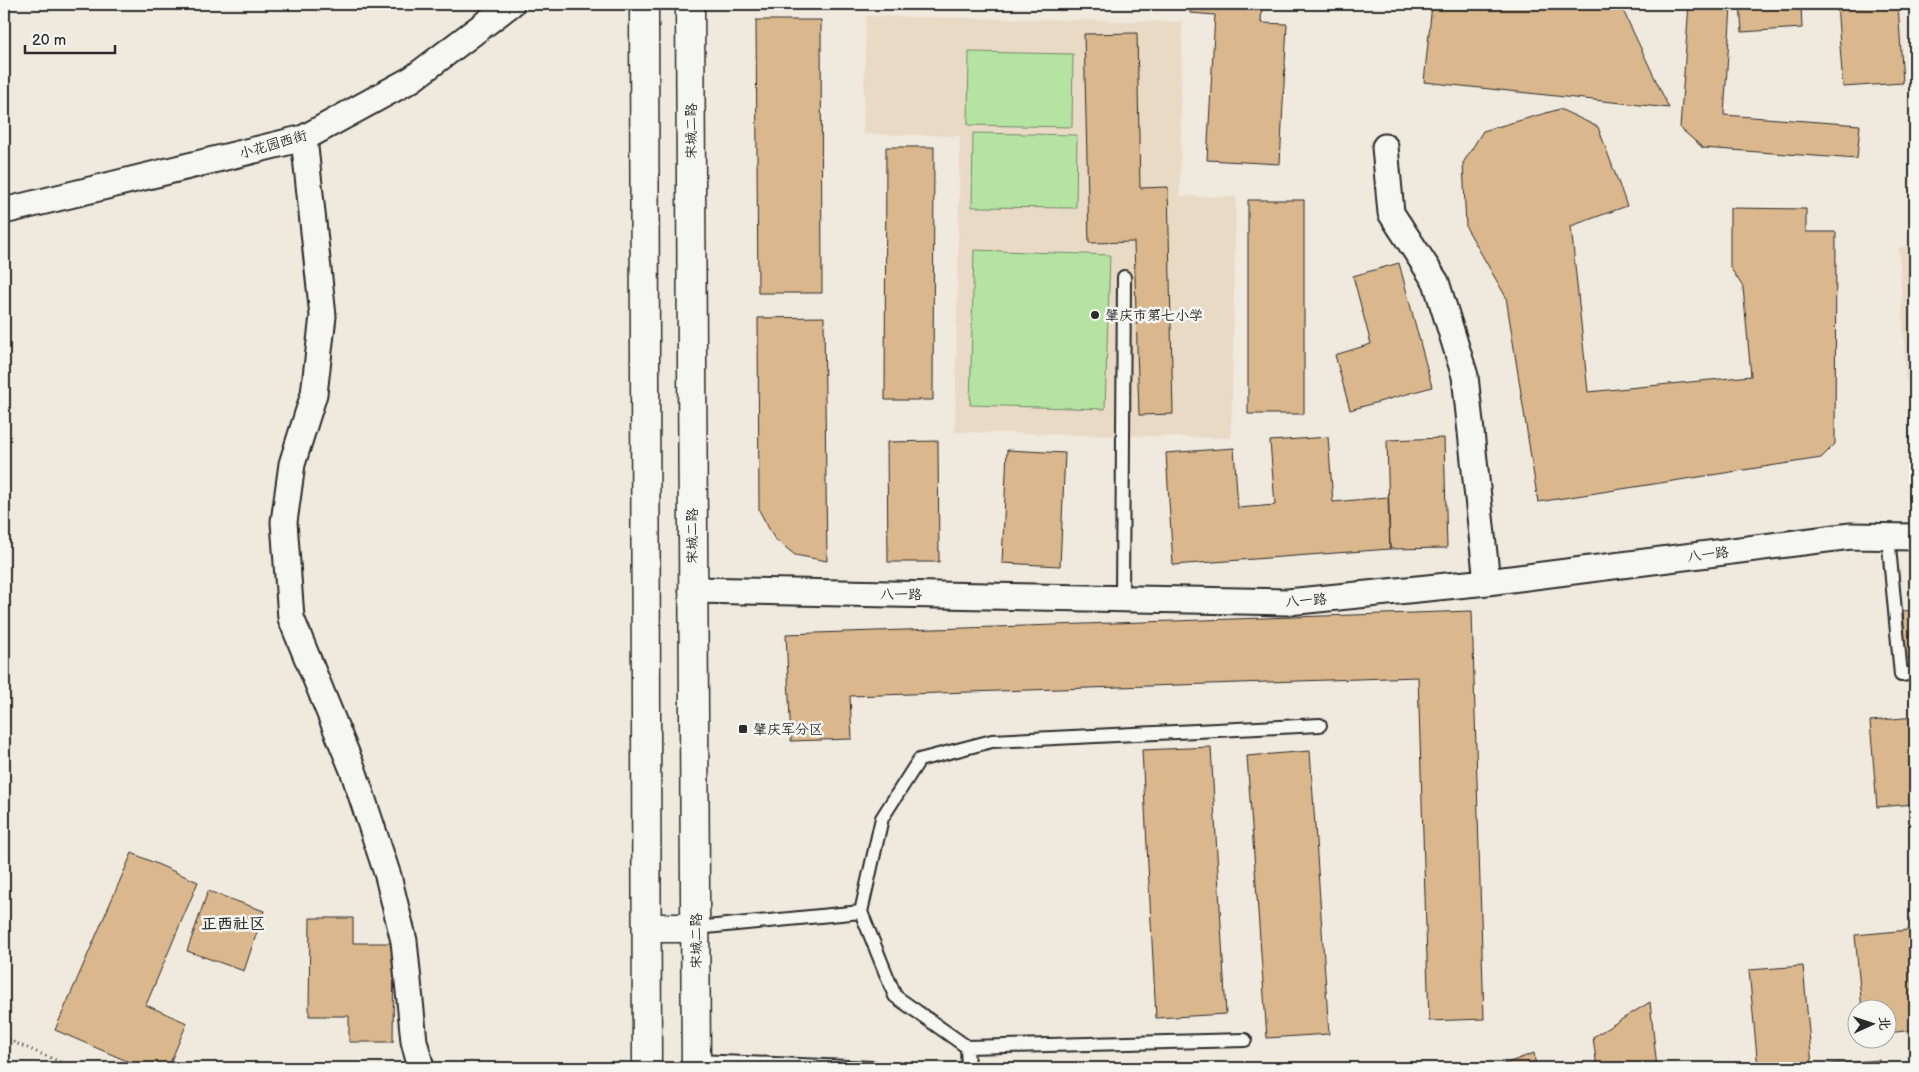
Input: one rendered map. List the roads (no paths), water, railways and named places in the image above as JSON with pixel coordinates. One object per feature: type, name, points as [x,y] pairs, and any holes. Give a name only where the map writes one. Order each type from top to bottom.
[{"type":"main road","points":[[644,4],[647,1068]]},
{"type":"main road","name":"宋城二路","points":[[690,4],[696,1065]]},
{"type":"main road","points":[[647,928],[696,928]]},
{"type":"street","name":"小花园西街","points":[[4,211],[304,138],[412,79],[510,4]]},
{"type":"street","points":[[304,138],[323,316],[314,394],[292,464],[284,522],[291,618],[353,770],[388,876],[404,941],[414,1041],[421,1068]]},
{"type":"street","points":[[1385,147],[1391,213],[1436,282],[1465,376],[1487,582]]},
{"type":"street","name":"八一路","points":[[692,590],[1288,602],[1487,582],[1851,536],[1915,537]]},
{"type":"lane","points":[[1122,598],[1124,277]]},
{"type":"lane","points":[[1888,536],[1901,674],[1915,674]]},
{"type":"lane","points":[[1245,1040],[967,1047],[895,996],[861,912],[882,818],[919,760],[992,741],[1320,725]]},
{"type":"lane","points":[[696,928],[861,912]]},
{"type":"lane","points":[[967,1047],[968,1068]]},
{"type":"lane","points":[[696,1065],[874,1068]]},
{"type":"place","name":"肇庆市第七小学","points":[[1095,315]]},
{"type":"place","name":"肇庆军分区","points":[[743,729]]},
{"type":"district","name":"正西社区","points":[[233,923]]}]
